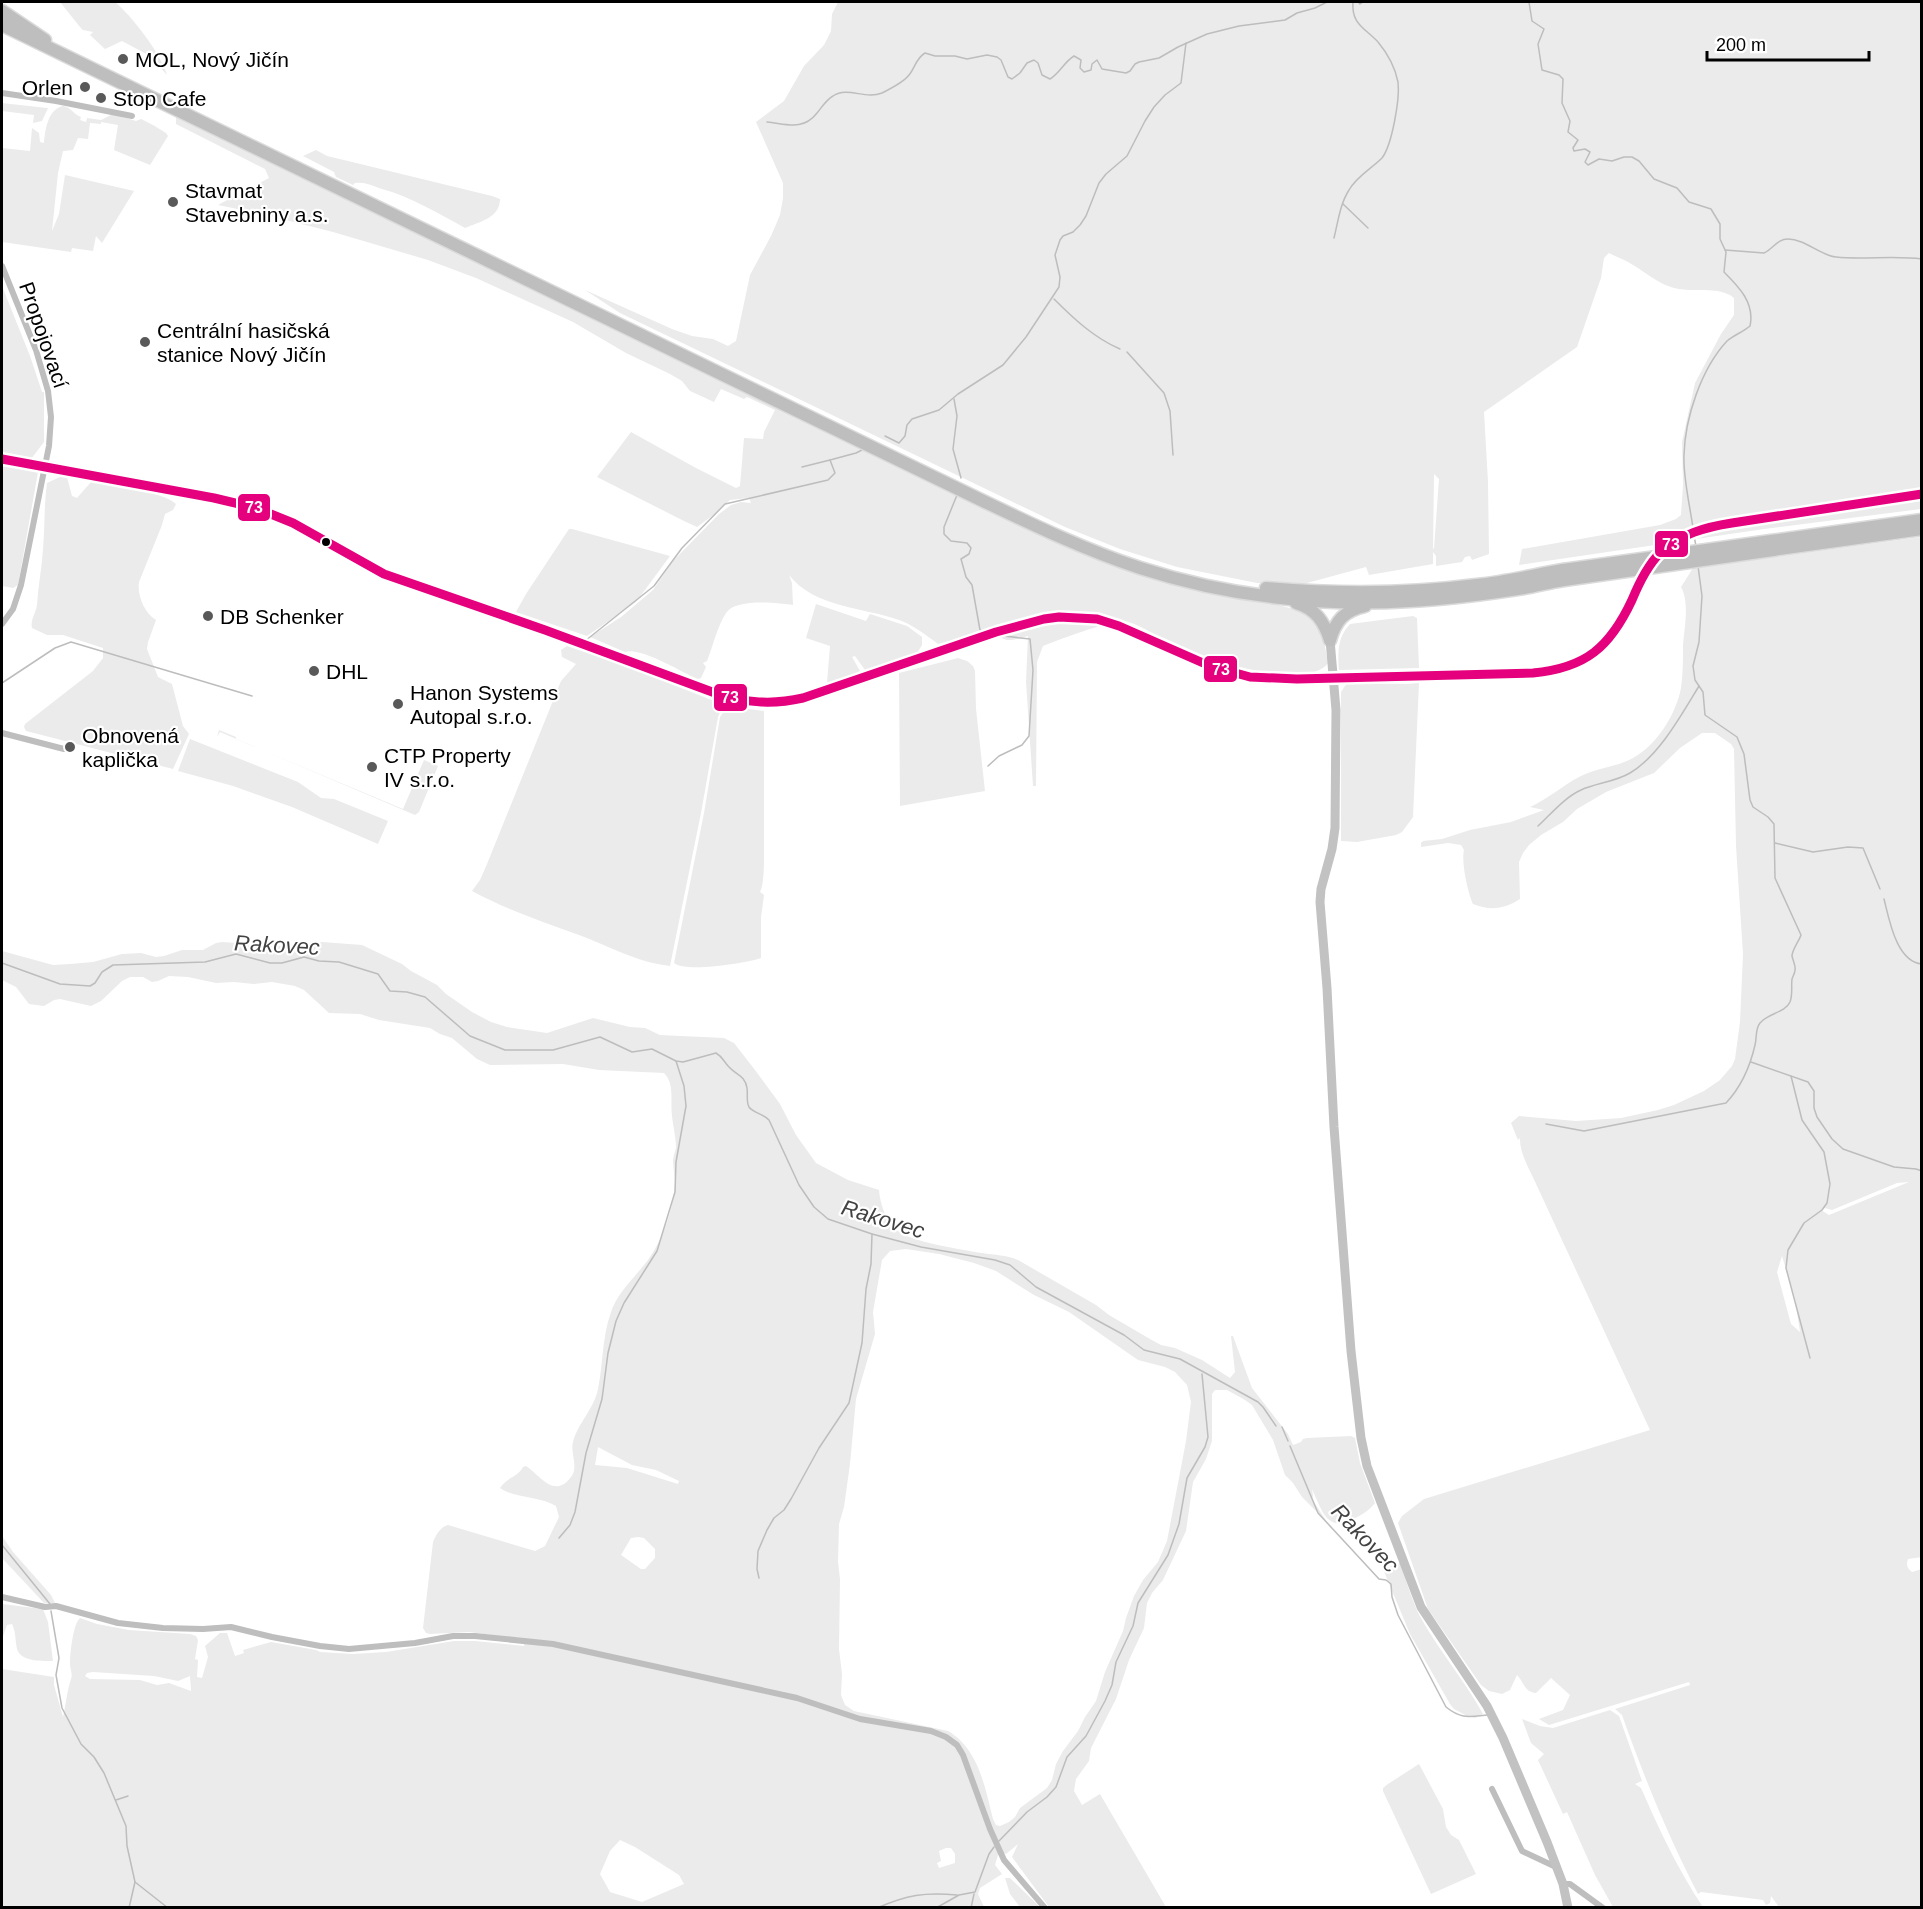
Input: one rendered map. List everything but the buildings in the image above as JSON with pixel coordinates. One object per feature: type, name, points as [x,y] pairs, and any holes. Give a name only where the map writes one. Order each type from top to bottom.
[{"type":"highway","points":[[2,11],[48,42]]},
{"type":"highway","points":[[2,19],[1010,508],[1118,554],[1205,579],[1259,588],[1322,591],[1383,592],[1447,588],[1563,575],[1772,545],[1922,520]]},
{"type":"highway","points":[[2,26],[1042,529],[1107,556],[1155,572],[1302,605],[1314,612],[1323,622],[1330,640]]},
{"type":"highway","points":[[1772,545],[1922,529]]},
{"type":"highway","points":[[1267,596],[1383,602],[1477,595],[1563,575]]},
{"type":"highway","points":[[1330,640],[1336,623],[1344,614],[1355,608],[1383,602]]},
{"type":"main road","points":[[1664,549],[1682,537],[1714,526],[1922,494]]},
{"type":"main road","points":[[1334,677],[1533,673],[1564,668],[1593,654],[1612,636],[1644,575]]},
{"type":"main road","points":[[1330,640],[1336,710],[1335,828],[1320,902],[1351,1351],[1363,1452],[1371,1481],[1421,1607],[1490,1712],[1557,1867],[1568,1908]]},
{"type":"street","points":[[2,93],[132,116]]},
{"type":"street","name":"Propojovací","points":[[2,266],[36,350],[48,391],[51,426],[21,585],[13,609],[2,624]]},
{"type":"street","points":[[2,459],[214,498],[256,508],[292,523],[384,574],[715,693],[754,703],[773,703],[803,698],[996,632],[1059,617],[1097,619],[1119,626],[1210,666],[1235,674],[1273,679],[1334,677]]},
{"type":"street","points":[[2,733],[64,749]]},
{"type":"street","points":[[2,1597],[45,1607],[62,1608],[118,1623],[163,1628],[231,1627],[291,1641],[349,1649],[415,1643],[453,1636],[553,1644],[796,1698],[861,1719],[931,1731],[946,1737],[957,1745],[1004,1860],[1045,1908]]},
{"type":"street","points":[[1492,1789],[1522,1851],[1557,1867]]},
{"type":"street","points":[[1563,1884],[1570,1884],[1603,1908]]},
{"type":"shaded area","points":[[60,2],[115,2],[145,36],[159,57],[167,75],[150,56],[122,41],[105,49],[90,35],[93,32],[83,30]]},
{"type":"shaded area","points":[[838,2],[1921,2],[1921,509],[1764,529],[1519,565],[1522,549],[1660,525],[1681,515],[1682,442],[1695,383],[1721,334],[1734,315],[1734,298],[1722,292],[1672,287],[1609,253],[1604,258],[1601,278],[1577,347],[1484,412],[1489,554],[1472,560],[1470,556],[1465,557],[1462,562],[1436,566],[1436,556],[1433,552],[1433,564],[1369,575],[1366,567],[1296,586],[1257,583],[1177,567],[1120,549],[1065,527],[620,313],[585,290],[692,336],[713,339],[728,346],[736,341],[750,275],[780,215],[783,198],[783,183],[756,122],[784,101],[804,66],[824,45],[831,31],[832,14]],"holes":[[[1434,474],[1439,479],[1434,549]]]},
{"type":"shaded area","points":[[2,103],[48,108],[42,121],[33,123],[34,115],[2,111]]},
{"type":"shaded area","points":[[63,106],[86,122],[87,118],[101,120],[113,114],[136,121],[141,119],[168,136],[150,165],[114,150],[118,125],[101,122],[101,124],[90,123],[88,139],[78,138],[73,150],[63,151],[58,173],[52,231],[59,214],[65,175],[134,191],[102,243],[96,236],[93,251],[72,248],[71,252],[2,242],[2,148],[30,151],[32,128],[39,133],[40,142],[44,143],[46,126],[51,116],[54,111]]},
{"type":"shaded area","points":[[176,116],[1058,542],[1300,611],[1314,622],[1321,633],[1328,663],[1317,671],[1300,674],[1278,674],[1254,670],[1189,652],[1142,628],[1122,621],[1096,627],[1043,646],[1037,662],[1036,786],[1033,786],[1026,682],[1028,636],[1007,640],[989,631],[938,644],[914,627],[899,620],[840,605],[812,594],[789,575],[792,583],[793,605],[747,603],[731,608],[720,624],[707,661],[703,663],[706,667],[701,678],[698,679],[651,656],[632,651],[625,652],[590,637],[621,617],[653,590],[673,561],[719,514],[731,505],[741,502],[751,503],[749,498],[730,500],[697,527],[597,477],[631,432],[736,488],[740,486],[744,438],[763,439],[775,410],[747,397],[744,399],[721,389],[714,402],[690,391],[682,381],[670,374],[626,353],[573,322],[476,278],[428,260],[333,232],[218,205],[269,178],[265,169],[176,124]]},
{"type":"shaded area","points":[[316,150],[327,156],[492,196],[500,199],[499,205],[493,215],[465,228],[403,196],[366,184],[355,183],[353,185],[336,177],[334,172],[303,156]]},
{"type":"shaded area","points":[[2,286],[42,392],[44,392],[44,442],[31,459],[2,454]]},
{"type":"shaded area","points":[[2,466],[38,472],[18,585],[13,588],[2,586]]},
{"type":"shaded area","points":[[62,476],[67,477],[72,496],[77,498],[91,482],[149,492],[176,504],[173,510],[165,514],[139,582],[140,598],[145,608],[156,620],[147,649],[158,677],[172,684],[183,726],[189,734],[173,769],[26,731],[24,727],[93,671],[103,658],[103,648],[63,635],[47,635],[32,628],[37,605],[47,483]]},
{"type":"shaded area","points":[[569,529],[670,556],[636,602],[587,636],[516,612]]},
{"type":"shaded area","points":[[1921,537],[1922,1557],[1908,1559],[1907,1565],[1912,1572],[1922,1569],[1921,1907],[1779,1907],[1771,1896],[1770,1903],[1766,1905],[1763,1900],[1701,1892],[1698,1894],[1657,1806],[1622,1715],[1615,1709],[1690,1685],[1689,1682],[1549,1725],[1539,1719],[1563,1710],[1570,1695],[1551,1678],[1536,1693],[1527,1689],[1517,1675],[1510,1690],[1502,1694],[1489,1691],[1481,1685],[1428,1609],[1398,1523],[1402,1516],[1424,1499],[1650,1430],[1526,1162],[1521,1150],[1520,1138],[1518,1140],[1511,1123],[1519,1116],[1576,1121],[1621,1118],[1658,1110],[1704,1091],[1720,1080],[1732,1066],[1740,1022],[1743,954],[1736,846],[1734,749],[1731,744],[1715,733],[1702,733],[1680,748],[1654,773],[1606,792],[1577,809],[1563,822],[1529,845],[1519,862],[1520,899],[1503,907],[1485,908],[1473,904],[1463,862],[1464,850],[1461,845],[1448,843],[1421,847],[1421,843],[1511,822],[1544,810],[1530,807],[1581,776],[1627,761],[1650,745],[1670,718],[1681,688],[1686,608],[1681,587],[1693,568]],"holes":[[[1909,1182],[1829,1215],[1821,1210],[1825,1208],[1832,1210],[1897,1183]],[[1782,1256],[1795,1299],[1800,1332],[1791,1324],[1777,1272]]]},
{"type":"shaded area","points":[[816,604],[866,621],[870,614],[907,626],[922,637],[922,645],[917,653],[865,670],[855,656],[852,657],[860,671],[827,683],[830,646],[806,638]]},
{"type":"shaded area","points":[[1413,616],[1417,618],[1419,668],[1339,670],[1341,640],[1350,624]]},
{"type":"shaded area","points":[[567,646],[733,706],[722,708],[718,717],[670,966],[624,954],[511,910],[472,891],[487,864],[561,681],[576,664],[562,657],[561,650]]},
{"type":"shaded area","points":[[958,658],[967,661],[975,671],[976,709],[985,791],[900,806],[899,673]]},
{"type":"shaded area","points":[[1347,683],[1419,683],[1413,817],[1402,832],[1396,835],[1357,842],[1341,841],[1341,692]]},
{"type":"shaded area","points":[[741,708],[764,711],[764,865],[760,892],[764,895],[761,917],[761,958],[716,966],[681,966],[674,963],[704,813],[720,717],[725,710],[735,711]]},
{"type":"shaded area","points":[[219,730],[236,739],[220,732],[217,737]]},
{"type":"shaded area","points":[[190,739],[298,782],[321,798],[334,799],[388,821],[378,844],[292,807],[233,786],[178,771]]},
{"type":"shaded area","points":[[265,751],[403,809],[424,760],[438,766],[419,812],[415,815]]},
{"type":"shaded area","points":[[322,942],[362,945],[402,964],[437,985],[472,1012],[507,1027],[547,1033],[593,1018],[630,1027],[645,1028],[660,1035],[724,1038],[734,1043],[755,1070],[780,1104],[796,1135],[816,1163],[848,1180],[879,1190],[884,1212],[898,1231],[925,1242],[1018,1260],[1150,1339],[1202,1360],[1230,1378],[1235,1372],[1231,1336],[1233,1336],[1252,1388],[1288,1434],[1293,1445],[1307,1438],[1351,1436],[1355,1438],[1360,1463],[1375,1503],[1358,1517],[1343,1523],[1336,1523],[1326,1516],[1312,1489],[1312,1499],[1327,1522],[1302,1497],[1285,1475],[1273,1440],[1252,1405],[1227,1390],[1215,1390],[1212,1394],[1212,1441],[1206,1459],[1193,1482],[1186,1531],[1163,1580],[1147,1603],[1144,1628],[1129,1660],[1116,1699],[1091,1748],[1089,1761],[1076,1779],[1074,1791],[1082,1805],[1100,1794],[1166,1907],[1049,1907],[1012,1857],[1018,1844],[1006,1854],[1001,1852],[998,1855],[995,1865],[1002,1874],[980,1888],[978,1894],[984,1907],[2,1907],[2,1669],[54,1677],[63,1717],[72,1677],[70,1664],[72,1640],[75,1626],[80,1618],[129,1630],[196,1636],[198,1640],[195,1659],[198,1660],[197,1677],[202,1678],[208,1657],[205,1646],[220,1633],[227,1633],[235,1656],[244,1653],[243,1650],[271,1642],[320,1652],[353,1654],[386,1652],[454,1641],[524,1646],[525,1638],[469,1632],[426,1633],[423,1628],[433,1542],[441,1529],[448,1525],[535,1551],[545,1546],[559,1517],[556,1506],[542,1500],[512,1494],[500,1488],[526,1466],[553,1486],[565,1483],[571,1477],[574,1469],[573,1442],[596,1396],[611,1312],[622,1291],[653,1252],[663,1234],[672,1204],[675,1184],[673,1159],[676,1144],[671,1087],[664,1073],[599,1070],[563,1064],[490,1065],[477,1059],[452,1038],[430,1028],[379,1020],[360,1014],[329,1013],[304,990],[272,982],[216,983],[188,977],[169,976],[152,982],[143,977],[130,977],[122,981],[101,1001],[91,1006],[60,999],[44,1006],[29,1004],[16,987],[2,980],[2,951],[53,965],[93,962],[122,954],[141,953],[156,957],[164,956],[182,950],[203,950],[216,943],[294,947]],"holes":[[[906,1249],[939,1254],[996,1271],[1034,1295],[1069,1312],[1138,1360],[1175,1372],[1187,1385],[1191,1402],[1167,1541],[1158,1562],[1143,1580],[1134,1596],[1096,1701],[1063,1751],[1047,1788],[1020,1808],[1009,1822],[1000,1826],[996,1825],[993,1819],[974,1759],[959,1739],[948,1731],[854,1711],[845,1705],[841,1695],[839,1524],[844,1507],[850,1464],[856,1399],[875,1334],[873,1312],[882,1260],[890,1251]],[[598,1447],[632,1465],[656,1470],[679,1481],[678,1484],[627,1468],[595,1465]],[[631,1538],[644,1538],[655,1549],[655,1558],[645,1569],[641,1569],[621,1555]],[[87,1673],[154,1676],[178,1681],[190,1676],[191,1691],[169,1683],[157,1685],[140,1680],[90,1679],[85,1676]],[[620,1840],[679,1875],[684,1884],[642,1902],[610,1892],[600,1874],[610,1851]],[[951,1848],[955,1854],[955,1863],[939,1868],[937,1863],[941,1861],[939,1851]]]},
{"type":"shaded area","points":[[2,1536],[51,1595],[55,1603],[44,1603],[2,1558]]},
{"type":"shaded area","points":[[1400,1563],[1422,1620],[1483,1714],[1475,1718],[1454,1709],[1410,1634],[1383,1569]]},
{"type":"shaded area","points":[[2,1604],[43,1609],[48,1622],[53,1661],[27,1659],[19,1653],[12,1624],[7,1625],[2,1639]]},
{"type":"shaded area","points":[[1610,1710],[1619,1716],[1642,1781],[1635,1784],[1641,1788],[1669,1849],[1703,1907],[1613,1907],[1595,1875],[1567,1812],[1563,1814],[1538,1760],[1544,1754],[1531,1743],[1522,1719],[1553,1728]]},
{"type":"shaded area","points":[[1419,1764],[1443,1809],[1446,1827],[1451,1835],[1459,1840],[1476,1874],[1431,1894],[1383,1791],[1388,1784]]},
{"type":"shaded area","points":[[1005,1878],[1010,1878],[1040,1907],[1020,1907],[1010,1894]]},
{"type":"waterway","points":[[767,122],[788,125],[806,122],[812,119],[828,100],[839,93],[869,95],[882,93],[907,78],[925,53],[967,59],[987,55],[997,57],[1001,60],[1008,77],[1012,79],[1027,63],[1034,60],[1038,63],[1042,75],[1050,79],[1074,56],[1081,60],[1080,68],[1084,72],[1091,70],[1092,64],[1097,60],[1102,69],[1126,73],[1139,62],[1159,58],[1207,34],[1239,26],[1285,20],[1327,2]]},
{"type":"waterway","points":[[1341,2],[1351,2]]},
{"type":"waterway","points":[[1334,238],[1341,207],[1352,185],[1386,152],[1398,99],[1398,82],[1393,66],[1378,42],[1357,21],[1354,16],[1353,2]]},
{"type":"waterway","points":[[1358,2],[1360,4],[1363,2]]},
{"type":"waterway","points":[[1529,2],[1532,21],[1544,29],[1538,44],[1542,70],[1559,75],[1563,79],[1562,103],[1570,121],[1568,132],[1578,140],[1573,148],[1574,151],[1585,149],[1590,152],[1585,162],[1588,165],[1599,159],[1612,161],[1632,157],[1639,161],[1654,179],[1677,188],[1689,202],[1711,209],[1720,224],[1720,239],[1726,252],[1724,272],[1748,303],[1750,326],[1727,341],[1709,365],[1696,395],[1687,426],[1684,464],[1693,528]]},
{"type":"waterway","points":[[885,436],[899,443],[905,436],[907,425],[912,419],[939,410],[958,394],[1003,365],[1026,337],[1059,287],[1060,277],[1055,255],[1060,240],[1080,225],[1099,183],[1127,156],[1154,107],[1181,83],[1186,43]]},
{"type":"waterway","points":[[1343,204],[1368,228]]},
{"type":"waterway","points":[[1725,250],[1764,253],[1788,239],[1836,257],[1922,259]]},
{"type":"waterway","points":[[1054,299],[1093,333],[1120,349]]},
{"type":"waterway","points":[[1127,352],[1164,393],[1170,411],[1173,455]]},
{"type":"waterway","points":[[954,399],[957,416],[953,449],[961,478]]},
{"type":"waterway","points":[[585,641],[654,586],[682,548],[725,504],[828,480],[835,473],[830,460],[862,450]]},
{"type":"waterway","points":[[802,467],[830,460]]},
{"type":"waterway","points":[[957,495],[944,527],[944,534],[951,541],[967,543],[971,548],[969,554],[961,559],[966,577],[972,585],[980,630],[984,632]]},
{"type":"waterway","points":[[1694,536],[1696,546]]},
{"type":"waterway","points":[[1546,1124],[1584,1131],[1726,1103],[1737,1090],[1748,1069],[1758,1025],[1767,1017],[1788,1006],[1791,999],[1792,979],[1795,972],[1792,954],[1801,935],[1775,878],[1774,824],[1753,807],[1744,754],[1737,737],[1705,715],[1703,692],[1695,680],[1693,666],[1699,642],[1702,596],[1698,566]]},
{"type":"waterway","points":[[988,766],[999,756],[1022,745],[1029,736],[1033,670],[1030,639],[995,635]]},
{"type":"waterway","points":[[2,683],[55,648],[71,642],[252,696]]},
{"type":"waterway","points":[[1538,826],[1575,793],[1624,776],[1641,766],[1669,734],[1699,686]]},
{"type":"waterway","points":[[1775,843],[1813,852],[1848,847],[1863,848],[1880,889]]},
{"type":"waterway","points":[[1884,899],[1891,927],[1900,948],[1906,956],[1922,964]]},
{"type":"waterway","name":"Rakovec","points":[[2,963],[60,984],[90,986],[95,983],[102,972],[113,965],[205,962],[236,954],[270,963],[282,963],[304,957],[319,961],[339,962],[378,974],[390,991],[407,992],[425,997],[470,1036],[505,1050],[553,1050],[600,1037],[632,1052],[652,1049],[683,1062],[716,1053],[744,1080],[749,1107],[769,1120],[799,1185],[814,1207],[828,1219],[921,1247],[995,1260],[1010,1265],[1036,1287],[1124,1335],[1144,1350],[1180,1359],[1258,1402],[1276,1426]]},
{"type":"waterway","points":[[559,1538],[570,1525],[575,1512],[586,1453],[602,1399],[608,1353],[616,1321],[624,1303],[657,1251],[675,1192],[676,1162],[686,1106],[684,1086],[676,1061]]},
{"type":"waterway","points":[[1751,1062],[1808,1082],[1814,1091],[1814,1108],[1817,1117],[1832,1139],[1843,1149],[1894,1167],[1922,1171]]},
{"type":"waterway","points":[[1791,1076],[1802,1120],[1824,1152],[1830,1184],[1827,1203],[1822,1210],[1804,1223],[1788,1250],[1786,1268],[1810,1358]]},
{"type":"waterway","points":[[759,1578],[758,1551],[767,1530],[774,1518],[784,1510],[819,1448],[849,1403],[862,1343],[872,1234]]},
{"type":"waterway","points":[[999,1841],[1056,1787],[1067,1757],[1086,1736],[1112,1685],[1116,1662],[1133,1626],[1138,1603],[1168,1555],[1179,1524],[1187,1478],[1205,1447],[1208,1437],[1202,1374]]},
{"type":"waterway","name":"Rakovec","points":[[1282,1427],[1288,1441]]},
{"type":"waterway","name":"Rakovec","points":[[1290,1446],[1318,1513],[1379,1579],[1391,1584],[1392,1597],[1398,1615],[1446,1707],[1456,1714],[1465,1716],[1487,1715]]},
{"type":"waterway","points":[[2,1545],[50,1604]]},
{"type":"waterway","points":[[51,1611],[59,1658],[56,1675],[62,1708],[81,1744],[94,1757],[104,1773],[126,1826],[127,1846],[135,1882],[129,1908]]},
{"type":"waterway","points":[[116,1800],[128,1796]]},
{"type":"waterway","points":[[936,1908],[959,1895],[975,1892],[989,1854],[994,1847]]},
{"type":"waterway","points":[[135,1882],[168,1908]]},
{"type":"waterway","points":[[971,1908],[974,1894]]},
{"type":"waterway","points":[[877,1908],[916,1896],[957,1895]]},
{"type":"transit line","name":"73","points":[[2,459],[214,498],[256,508],[293,523],[384,574],[715,693],[748,701],[770,702],[803,698],[996,632],[1059,617],[1097,619],[1119,626],[1210,666],[1250,677],[1297,679],[1533,673],[1552,670],[1582,660],[1605,642],[1624,616],[1651,563],[1668,546],[1685,536],[1722,525],[1922,494]]},
{"type":"place","name":"MOL, Nový Jičín","points":[[123,59]]},
{"type":"place","name":"Orlen","points":[[85,87]]},
{"type":"place","name":"Stop Cafe","points":[[101,98]]},
{"type":"place","name":"Stavmat Stavebniny a.s.","points":[[173,202]]},
{"type":"place","name":"Centrální hasičská stanice Nový Jičín","points":[[145,342]]},
{"type":"place","name":"DB Schenker","points":[[208,616]]},
{"type":"place","name":"DHL","points":[[314,671]]},
{"type":"place","name":"Hanon Systems Autopal s.r.o.","points":[[398,704]]},
{"type":"place","name":"Obnovená kaplička","points":[[70,747]]},
{"type":"place","name":"CTP Property IV s.r.o.","points":[[372,767]]}]
